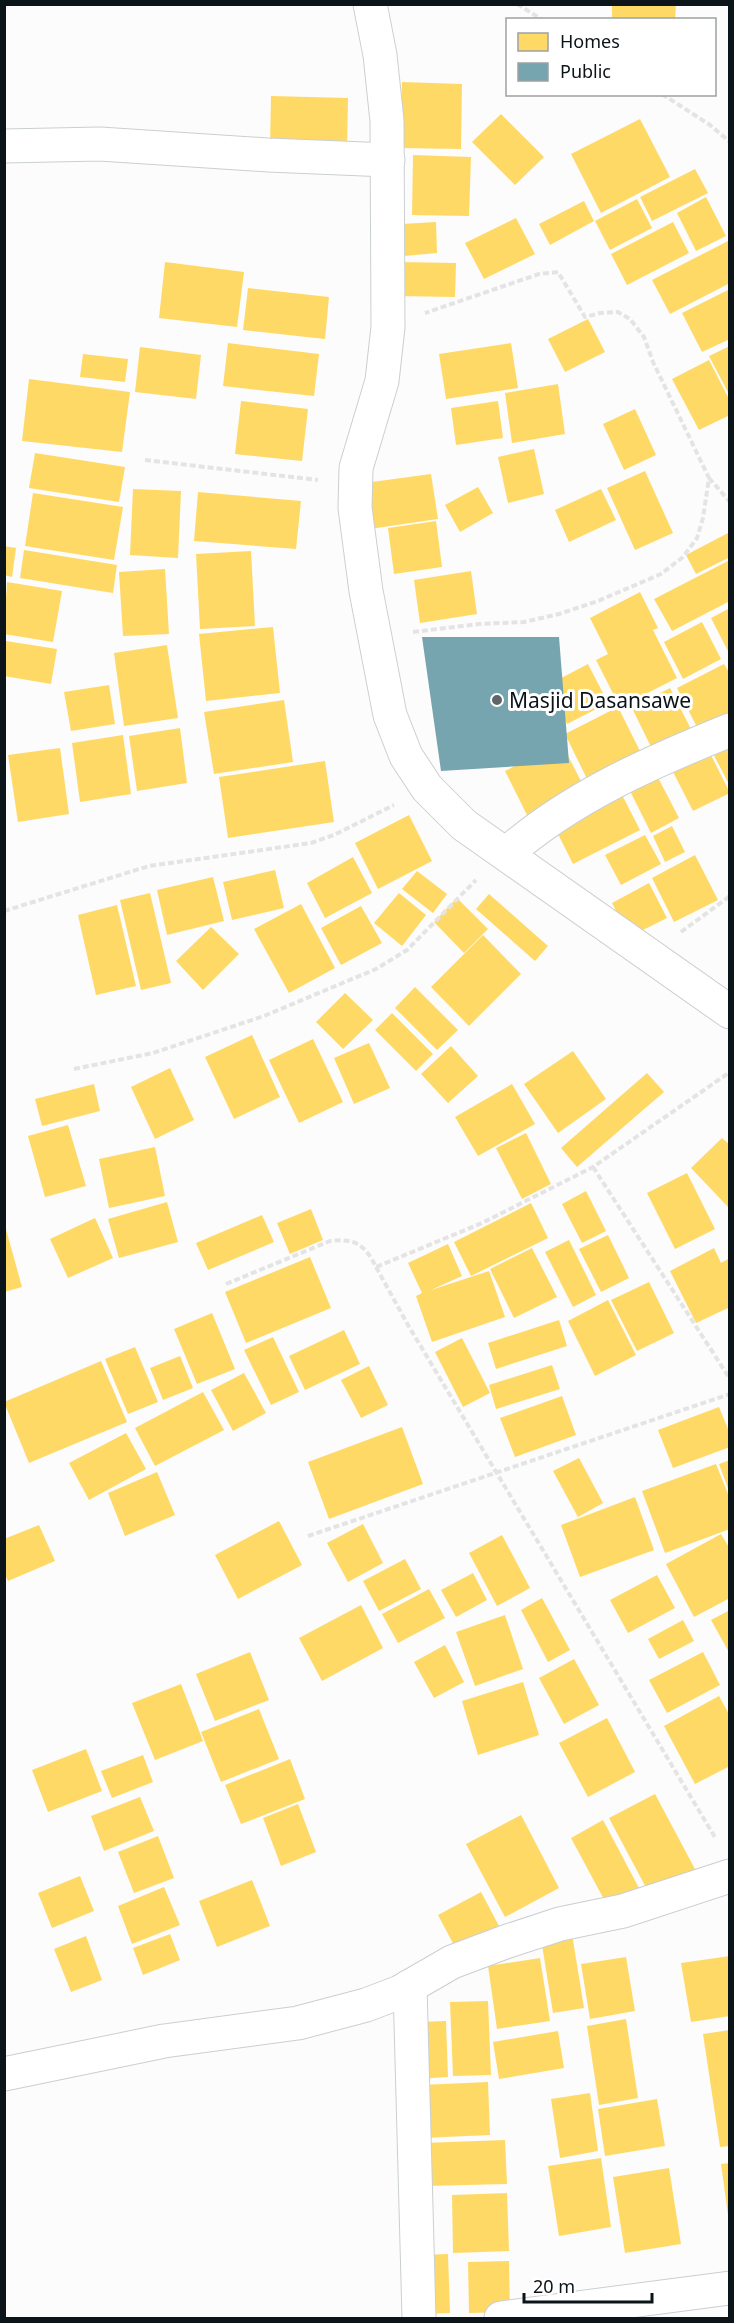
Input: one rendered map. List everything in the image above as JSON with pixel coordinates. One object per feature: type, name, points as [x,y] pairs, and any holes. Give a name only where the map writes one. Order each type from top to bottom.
[{"type":"street","points":[[370,4],[380,55],[386,110],[388,327],[382,381],[365,433],[354,485],[366,591],[390,715],[406,756],[427,788],[464,825],[729,1012]]},
{"type":"street","points":[[4,146],[100,144],[268,156],[388,160]]},
{"type":"street","points":[[506,854],[552,817],[613,782],[729,730]]},
{"type":"street","points":[[4,2074],[164,2041],[298,2023],[366,2005],[400,1992],[452,1962],[508,1941],[560,1924],[622,1911],[729,1876]]},
{"type":"street","points":[[410,1986],[419,2319]]},
{"type":"street","points":[[501,2319],[729,2289]]},
{"type":"path","points":[[517,4],[540,18]]},
{"type":"path","points":[[665,96],[710,125],[729,142]]},
{"type":"path","points":[[388,327],[539,274],[558,273],[585,317],[613,311],[630,319],[644,337],[653,362],[709,478],[729,502]]},
{"type":"path","points":[[145,460],[354,485]]},
{"type":"path","points":[[375,637],[479,624],[524,622],[559,614],[598,601],[661,574],[682,557],[697,538],[703,518],[709,478]]},
{"type":"path","points":[[4,911],[149,866],[311,843],[334,835],[427,788]]},
{"type":"path","points":[[74,1069],[153,1053],[264,1016],[376,969],[407,950],[478,877],[506,854]]},
{"type":"path","points":[[649,956],[729,896]]},
{"type":"path","points":[[376,1267],[482,1223],[593,1167],[729,1072]]},
{"type":"path","points":[[593,1167],[729,1379]]},
{"type":"path","points":[[226,1284],[330,1241],[344,1240],[360,1245],[369,1253],[496,1473],[717,1842]]},
{"type":"path","points":[[308,1536],[729,1394]]},
{"type":"building: Homes","points":[[612,4],[676,4],[675,18],[612,18]]},
{"type":"building: Homes","points":[[402,82],[462,84],[461,149],[400,148]]},
{"type":"building: Homes","points":[[271,96],[348,98],[347,149],[270,148]]},
{"type":"building: Homes","points":[[501,114],[544,157],[515,185],[472,142]]},
{"type":"building: Homes","points":[[640,119],[670,177],[601,213],[571,154]]},
{"type":"building: Homes","points":[[413,155],[471,157],[469,216],[412,215]]},
{"type":"building: Homes","points":[[695,169],[708,193],[652,221],[640,197]]},
{"type":"building: Homes","points":[[706,197],[726,236],[696,251],[677,213]]},
{"type":"building: Homes","points":[[637,199],[652,228],[610,250],[595,221]]},
{"type":"building: Homes","points":[[584,201],[594,221],[550,245],[539,224]]},
{"type":"building: Homes","points":[[516,218],[535,254],[484,279],[465,243]]},
{"type":"building: Homes","points":[[436,222],[437,253],[404,256],[402,224]]},
{"type":"building: Homes","points":[[673,222],[689,253],[627,285],[611,254]]},
{"type":"building: Homes","points":[[730,240],[730,283],[670,314],[652,280]]},
{"type":"building: Homes","points":[[165,262],[244,272],[237,327],[159,318]]},
{"type":"building: Homes","points":[[398,262],[456,263],[455,297],[397,296]]},
{"type":"building: Homes","points":[[248,288],[329,297],[325,339],[243,330]]},
{"type":"building: Homes","points":[[730,289],[730,339],[702,352],[682,313]]},
{"type":"building: Homes","points":[[588,319],[605,352],[565,372],[548,339]]},
{"type":"building: Homes","points":[[228,343],[319,354],[314,396],[223,386]]},
{"type":"building: Homes","points":[[511,343],[518,388],[446,399],[439,354]]},
{"type":"building: Homes","points":[[730,346],[730,396],[709,356]]},
{"type":"building: Homes","points":[[140,347],[201,355],[196,399],[135,392]]},
{"type":"building: Homes","points":[[83,354],[128,359],[125,382],[80,377]]},
{"type":"building: Homes","points":[[709,360],[730,401],[730,415],[699,430],[672,379]]},
{"type":"building: Homes","points":[[29,379],[130,392],[122,452],[22,441]]},
{"type":"building: Homes","points":[[558,384],[565,434],[512,443],[505,393]]},
{"type":"building: Homes","points":[[241,401],[308,409],[302,461],[235,454]]},
{"type":"building: Homes","points":[[498,401],[503,438],[456,445],[451,408]]},
{"type":"building: Homes","points":[[635,409],[656,455],[624,470],[603,424]]},
{"type":"building: Homes","points":[[534,449],[544,494],[508,503],[498,457]]},
{"type":"building: Homes","points":[[35,453],[125,467],[119,502],[29,488]]},
{"type":"building: Homes","points":[[645,471],[673,533],[635,550],[607,488]]},
{"type":"building: Homes","points":[[431,474],[438,519],[363,530],[357,484]]},
{"type":"building: Homes","points":[[478,487],[493,513],[460,532],[445,505]]},
{"type":"building: Homes","points":[[133,489],[181,491],[178,558],[130,555]]},
{"type":"building: Homes","points":[[601,489],[616,520],[569,542],[555,510]]},
{"type":"building: Homes","points":[[198,492],[301,501],[296,549],[194,541]]},
{"type":"building: Homes","points":[[33,493],[123,507],[114,560],[25,546]]},
{"type":"building: Homes","points":[[436,521],[442,567],[394,574],[388,528]]},
{"type":"building: Homes","points":[[730,532],[730,557],[696,574],[686,555]]},
{"type":"building: Homes","points":[[4,546],[16,548],[12,577],[4,575]]},
{"type":"building: Homes","points":[[24,550],[117,565],[113,593],[20,578]]},
{"type":"building: Homes","points":[[251,551],[255,626],[200,629],[196,554]]},
{"type":"building: Homes","points":[[730,560],[730,601],[672,631],[654,599]]},
{"type":"building: Homes","points":[[165,569],[169,634],[123,636],[119,572]]},
{"type":"building: Homes","points":[[471,571],[477,614],[420,623],[414,580]]},
{"type":"building: Homes","points":[[7,582],[62,591],[53,642],[4,634]]},
{"type":"building: Homes","points":[[640,592],[658,628],[653,630],[677,678],[620,707],[596,660],[608,654],[590,618]]},
{"type":"building: Homes","points":[[730,608],[730,655],[711,618]]},
{"type":"building: Homes","points":[[702,622],[721,659],[683,679],[664,642]]},
{"type":"building: Homes","points":[[273,627],[280,693],[206,701],[199,634]]},
{"type":"building: Homes","points":[[6,641],[57,649],[51,684],[4,676]]},
{"type":"building: Homes","points":[[167,645],[178,718],[124,726],[114,653]]},
{"type":"building: Homes","points":[[588,664],[608,703],[567,724],[548,685]]},
{"type":"building: Homes","points":[[724,664],[730,674],[730,723],[702,737],[677,688]]},
{"type":"building: Homes","points":[[109,685],[115,724],[71,731],[64,692]]},
{"type":"building: Homes","points":[[670,688],[694,735],[655,755],[632,708]]},
{"type":"building: Homes","points":[[284,700],[293,762],[214,774],[204,712]]},
{"type":"building: Homes","points":[[618,707],[643,757],[590,785],[565,734]]},
{"type":"building: Homes","points":[[180,728],[187,783],[137,791],[129,736]]},
{"type":"building: Homes","points":[[123,735],[131,794],[80,802],[72,743]]},
{"type":"building: Homes","points":[[730,736],[730,786],[709,746]]},
{"type":"building: Homes","points":[[561,742],[587,793],[530,821],[505,771]]},
{"type":"building: Homes","points":[[706,745],[730,793],[693,811],[669,764]]},
{"type":"building: Homes","points":[[60,748],[69,814],[18,822],[8,755]]},
{"type":"building: Homes","points":[[325,761],[334,822],[228,838],[219,777]]},
{"type":"building: Homes","points":[[652,766],[679,818],[651,833],[624,779]]},
{"type":"building: Homes","points":[[619,789],[640,830],[573,864],[553,824]]},
{"type":"building: Homes","points":[[409,815],[432,861],[378,889],[355,843]]},
{"type":"building: Homes","points":[[672,826],[685,852],[665,862],[653,836]]},
{"type":"building: Homes","points":[[645,835],[661,864],[621,885],[605,855]]},
{"type":"building: Homes","points":[[695,855],[718,900],[674,922],[652,878]]},
{"type":"building: Homes","points":[[353,857],[372,893],[325,918],[307,883]]},
{"type":"building: Homes","points":[[275,870],[284,908],[232,920],[223,882]]},
{"type":"building: Homes","points":[[417,871],[447,894],[433,913],[402,889]]},
{"type":"building: Homes","points":[[213,877],[224,921],[167,935],[157,890]]},
{"type":"building: Homes","points":[[649,883],[667,918],[629,937],[612,903]]},
{"type":"building: Homes","points":[[150,893],[171,983],[141,990],[120,900]]},
{"type":"building: Homes","points":[[399,893],[426,915],[402,946],[374,923]]},
{"type":"building: Homes","points":[[489,894],[548,946],[535,961],[476,909]]},
{"type":"building: Homes","points":[[457,898],[488,929],[464,953],[434,922]]},
{"type":"building: Homes","points":[[301,904],[335,968],[289,993],[254,929]]},
{"type":"building: Homes","points":[[117,905],[136,986],[96,995],[78,915]]},
{"type":"building: Homes","points":[[361,906],[382,943],[341,965],[321,928]]},
{"type":"building: Homes","points":[[211,927],[239,954],[203,990],[176,961]]},
{"type":"building: Homes","points":[[483,935],[521,974],[469,1026],[431,987]]},
{"type":"building: Homes","points":[[415,987],[458,1030],[437,1050],[395,1008]]},
{"type":"building: Homes","points":[[345,993],[373,1020],[343,1049],[316,1022]]},
{"type":"building: Homes","points":[[392,1013],[433,1054],[416,1071],[375,1030]]},
{"type":"building: Homes","points":[[252,1035],[280,1097],[234,1119],[205,1057]]},
{"type":"building: Homes","points":[[313,1039],[343,1102],[299,1123],[269,1060]]},
{"type":"building: Homes","points":[[369,1043],[390,1088],[354,1104],[334,1058]]},
{"type":"building: Homes","points":[[451,1046],[478,1076],[448,1103],[421,1074]]},
{"type":"building: Homes","points":[[573,1051],[606,1099],[558,1133],[524,1084]]},
{"type":"building: Homes","points":[[170,1068],[194,1120],[155,1139],[131,1087]]},
{"type":"building: Homes","points":[[647,1073],[664,1092],[577,1167],[561,1148]]},
{"type":"building: Homes","points":[[94,1084],[100,1111],[42,1126],[35,1099]]},
{"type":"building: Homes","points":[[512,1084],[535,1124],[478,1156],[455,1117]]},
{"type":"building: Homes","points":[[68,1125],[86,1186],[45,1197],[28,1136]]},
{"type":"building: Homes","points":[[526,1133],[551,1184],[522,1199],[496,1148]]},
{"type":"building: Homes","points":[[722,1138],[730,1145],[730,1209],[691,1168]]},
{"type":"building: Homes","points":[[155,1147],[165,1196],[109,1208],[99,1159]]},
{"type":"building: Homes","points":[[687,1173],[715,1229],[675,1249],[647,1193]]},
{"type":"building: Homes","points":[[586,1191],[606,1231],[582,1243],[562,1204]]},
{"type":"building: Homes","points":[[167,1202],[178,1242],[119,1258],[108,1219]]},
{"type":"building: Homes","points":[[531,1203],[548,1238],[471,1276],[454,1242]]},
{"type":"building: Homes","points":[[311,1209],[323,1240],[290,1254],[277,1223]]},
{"type":"building: Homes","points":[[262,1215],[274,1242],[208,1270],[196,1243]]},
{"type":"building: Homes","points":[[95,1218],[113,1258],[68,1278],[50,1239]]},
{"type":"building: Homes","points":[[4,1222],[22,1287],[4,1292]]},
{"type":"building: Homes","points":[[608,1235],[629,1278],[601,1292],[579,1249]]},
{"type":"building: Homes","points":[[569,1240],[596,1295],[573,1307],[545,1252]]},
{"type":"building: Homes","points":[[448,1244],[462,1276],[431,1290],[489,1271],[505,1317],[432,1342],[416,1296],[422,1293],[408,1263]]},
{"type":"building: Homes","points":[[532,1248],[557,1297],[514,1318],[490,1269]]},
{"type":"building: Homes","points":[[714,1248],[721,1263],[730,1258],[730,1307],[696,1323],[670,1271]]},
{"type":"building: Homes","points":[[310,1257],[331,1308],[246,1343],[225,1292]]},
{"type":"building: Homes","points":[[649,1282],[674,1333],[637,1351],[611,1300]]},
{"type":"building: Homes","points":[[608,1300],[636,1355],[595,1376],[568,1321]]},
{"type":"building: Homes","points":[[212,1313],[235,1369],[197,1384],[174,1329]]},
{"type":"building: Homes","points":[[559,1320],[567,1346],[496,1369],[488,1343]]},
{"type":"building: Homes","points":[[344,1330],[360,1364],[305,1390],[289,1356]]},
{"type":"building: Homes","points":[[273,1337],[299,1392],[271,1405],[244,1350]]},
{"type":"building: Homes","points":[[462,1338],[490,1393],[463,1407],[435,1352]]},
{"type":"building: Homes","points":[[135,1347],[158,1402],[128,1414],[105,1359]]},
{"type":"building: Homes","points":[[180,1356],[193,1388],[163,1400],[150,1368]]},
{"type":"building: Homes","points":[[101,1361],[127,1422],[29,1463],[4,1402]]},
{"type":"building: Homes","points":[[552,1365],[560,1389],[496,1409],[489,1385]]},
{"type":"building: Homes","points":[[369,1366],[388,1405],[361,1418],[341,1380]]},
{"type":"building: Homes","points":[[244,1373],[266,1413],[233,1431],[211,1390]]},
{"type":"building: Homes","points":[[203,1392],[224,1430],[155,1466],[135,1428]]},
{"type":"building: Homes","points":[[562,1396],[576,1435],[515,1457],[500,1418]]},
{"type":"building: Homes","points":[[719,1407],[730,1434],[730,1447],[673,1468],[658,1430]]},
{"type":"building: Homes","points":[[402,1427],[423,1484],[329,1519],[308,1462]]},
{"type":"building: Homes","points":[[126,1433],[146,1469],[89,1500],[69,1463]]},
{"type":"building: Homes","points":[[579,1458],[603,1503],[578,1517],[553,1471]]},
{"type":"building: Homes","points":[[730,1460],[730,1491],[729,1491],[719,1464]]},
{"type":"building: Homes","points":[[716,1464],[730,1499],[730,1529],[665,1553],[642,1491]]},
{"type":"building: Homes","points":[[157,1472],[175,1515],[125,1536],[108,1493]]},
{"type":"building: Homes","points":[[635,1497],[654,1550],[580,1577],[561,1525]]},
{"type":"building: Homes","points":[[279,1521],[302,1565],[238,1599],[215,1555]]},
{"type":"building: Homes","points":[[363,1524],[383,1563],[348,1582],[327,1543]]},
{"type":"building: Homes","points":[[39,1525],[55,1561],[8,1581],[4,1573],[4,1539]]},
{"type":"building: Homes","points":[[721,1534],[730,1549],[730,1598],[694,1617],[666,1564]]},
{"type":"building: Homes","points":[[502,1535],[530,1588],[497,1606],[469,1553]]},
{"type":"building: Homes","points":[[405,1559],[421,1589],[379,1611],[363,1581]]},
{"type":"building: Homes","points":[[473,1573],[487,1600],[456,1617],[441,1590]]},
{"type":"building: Homes","points":[[657,1575],[675,1608],[628,1633],[610,1600]]},
{"type":"building: Homes","points":[[429,1589],[445,1618],[398,1643],[382,1614]]},
{"type":"building: Homes","points":[[542,1598],[570,1650],[548,1662],[521,1610]]},
{"type":"building: Homes","points":[[361,1605],[383,1648],[322,1681],[299,1638]]},
{"type":"building: Homes","points":[[730,1610],[730,1654],[711,1620]]},
{"type":"building: Homes","points":[[505,1615],[523,1669],[475,1686],[456,1632]]},
{"type":"building: Homes","points":[[683,1620],[694,1641],[659,1659],[648,1639]]},
{"type":"building: Homes","points":[[445,1645],[464,1682],[434,1698],[414,1662]]},
{"type":"building: Homes","points":[[250,1652],[269,1700],[215,1721],[196,1674]]},
{"type":"building: Homes","points":[[703,1652],[720,1685],[667,1713],[649,1680]]},
{"type":"building: Homes","points":[[574,1659],[599,1705],[564,1724],[539,1678]]},
{"type":"building: Homes","points":[[523,1682],[539,1735],[478,1755],[462,1701]]},
{"type":"building: Homes","points":[[181,1684],[203,1741],[155,1760],[132,1703]]},
{"type":"building: Homes","points":[[719,1696],[730,1716],[730,1766],[695,1784],[664,1726]]},
{"type":"building: Homes","points":[[259,1709],[279,1759],[221,1782],[201,1732]]},
{"type":"building: Homes","points":[[607,1718],[635,1772],[588,1797],[559,1743]]},
{"type":"building: Homes","points":[[86,1749],[102,1791],[48,1812],[32,1770]]},
{"type":"building: Homes","points":[[143,1755],[153,1782],[112,1798],[101,1771]]},
{"type":"building: Homes","points":[[290,1759],[305,1799],[241,1824],[225,1785]]},
{"type":"building: Homes","points":[[655,1794],[696,1871],[650,1895],[609,1818]]},
{"type":"building: Homes","points":[[140,1797],[154,1831],[104,1851],[91,1816]]},
{"type":"building: Homes","points":[[298,1804],[316,1852],[281,1866],[263,1818]]},
{"type":"building: Homes","points":[[521,1815],[559,1888],[505,1917],[466,1844]]},
{"type":"building: Homes","points":[[603,1820],[639,1888],[607,1905],[571,1838]]},
{"type":"building: Homes","points":[[158,1836],[174,1878],[134,1893],[118,1852]]},
{"type":"building: Homes","points":[[80,1876],[94,1911],[52,1928],[38,1893]]},
{"type":"building: Homes","points":[[252,1880],[270,1926],[217,1947],[199,1901]]},
{"type":"building: Homes","points":[[164,1887],[180,1925],[132,1944],[118,1906]]},
{"type":"building: Homes","points":[[481,1892],[499,1926],[456,1949],[438,1915]]},
{"type":"building: Homes","points":[[170,1934],[180,1960],[143,1975],[133,1948]]},
{"type":"building: Homes","points":[[572,1934],[584,2008],[553,2013],[541,1939]]},
{"type":"building: Homes","points":[[86,1936],[102,1980],[71,1992],[54,1949]]},
{"type":"building: Homes","points":[[730,1956],[730,2016],[691,2022],[681,1963]]},
{"type":"building: Homes","points":[[626,1957],[635,2011],[590,2019],[581,1964]]},
{"type":"building: Homes","points":[[540,1958],[550,2021],[497,2029],[488,1966]]},
{"type":"building: Homes","points":[[488,2001],[491,2075],[453,2076],[450,2002]]},
{"type":"building: Homes","points":[[626,2019],[638,2098],[599,2105],[587,2026]]},
{"type":"building: Homes","points":[[446,2021],[448,2077],[417,2079],[415,2022]]},
{"type":"building: Homes","points":[[730,2030],[730,2146],[720,2147],[703,2034]]},
{"type":"building: Homes","points":[[558,2031],[564,2068],[499,2079],[493,2042]]},
{"type":"building: Homes","points":[[488,2082],[490,2135],[422,2138],[421,2085]]},
{"type":"building: Homes","points":[[590,2093],[598,2151],[560,2158],[551,2099]]},
{"type":"building: Homes","points":[[657,2099],[665,2146],[605,2156],[598,2109]]},
{"type":"building: Homes","points":[[505,2140],[507,2184],[425,2186],[424,2143]]},
{"type":"building: Homes","points":[[601,2158],[611,2227],[559,2236],[548,2166]]},
{"type":"building: Homes","points":[[730,2163],[730,2215],[728,2215],[721,2164]]},
{"type":"building: Homes","points":[[669,2168],[681,2244],[625,2253],[613,2177]]},
{"type":"building: Homes","points":[[507,2193],[509,2251],[453,2253],[452,2195]]},
{"type":"building: Homes","points":[[448,2254],[450,2313],[421,2314],[419,2255]]},
{"type":"building: Homes","points":[[509,2261],[510,2312],[469,2313],[468,2262]]},
{"type":"building: Public","name":"Masjid Dasansawe","points":[[422,637],[559,637],[569,763],[441,771]]},
{"type":"place","name":"Masjid Dasansawe","points":[[497,700]]}]
